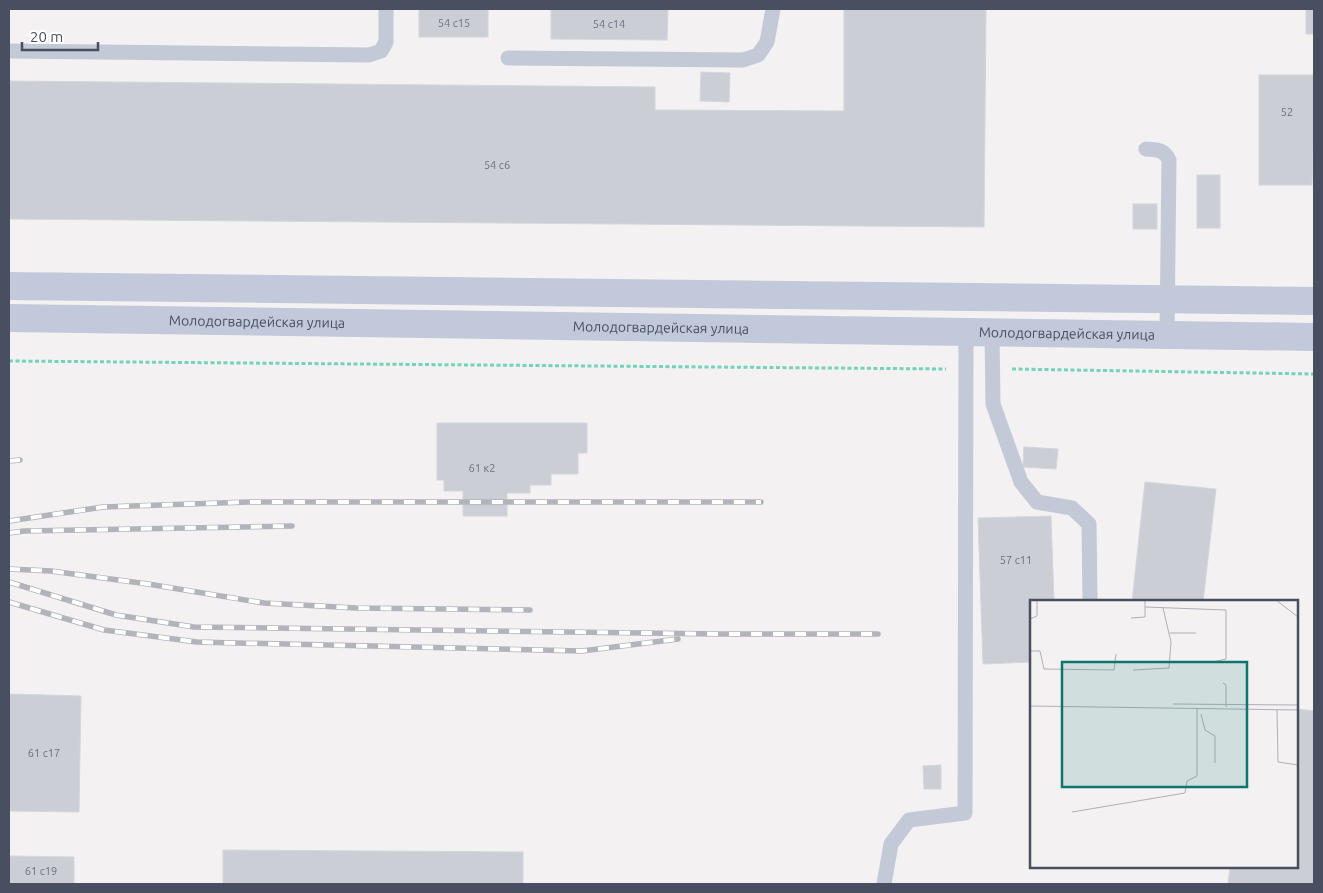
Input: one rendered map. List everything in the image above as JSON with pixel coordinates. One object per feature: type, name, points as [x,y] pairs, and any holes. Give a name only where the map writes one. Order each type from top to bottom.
[{"type":"main road","points":[[9,286],[1314,301]]},
{"type":"main road","name":"Молодогвардейская улица","points":[[9,318],[1314,337]]},
{"type":"lane","points":[[9,51],[369,55],[381,51],[386,42],[386,9]]},
{"type":"lane","points":[[508,58],[743,60],[758,55],[767,42],[773,9]]},
{"type":"lane","points":[[1146,150],[1161,150],[1166,153],[1169,160],[1167,335]]},
{"type":"lane","points":[[979,332],[992,369],[993,404],[1021,482],[1037,502],[1072,508],[1089,524],[1090,600]]},
{"type":"lane","points":[[884,884],[891,844],[909,820],[965,813],[967,369],[979,332]]},
{"type":"path","points":[[9,361],[967,369]]},
{"type":"path","points":[[992,369],[1314,374]]},
{"type":"building","points":[[419,9],[488,9],[488,37],[419,37]]},
{"type":"building","points":[[551,9],[668,9],[667,40],[551,39]]},
{"type":"building","points":[[844,9],[986,9],[984,227],[9,219],[9,81],[655,87],[655,110],[844,111]]},
{"type":"building","points":[[1306,9],[1314,9],[1314,34],[1306,34]]},
{"type":"building","points":[[701,72],[730,73],[729,102],[700,101]]},
{"type":"building","points":[[1259,75],[1314,75],[1312,185],[1259,185]]},
{"type":"building","points":[[1197,175],[1220,175],[1220,228],[1197,228]]},
{"type":"building","points":[[1133,204],[1157,204],[1157,229],[1133,229]]},
{"type":"building","points":[[437,423],[587,423],[587,453],[578,453],[578,474],[551,474],[551,485],[530,485],[530,493],[507,493],[507,516],[463,516],[463,491],[444,491],[444,480],[437,480]]},
{"type":"building","points":[[1024,447],[1058,449],[1056,469],[1023,467]]},
{"type":"building","points":[[1145,482],[1216,489],[1203,600],[1132,600]]},
{"type":"building","points":[[1051,516],[1054,600],[1030,600],[1030,662],[983,664],[978,518]]},
{"type":"building","points":[[9,694],[81,696],[79,812],[9,811]]},
{"type":"building","points":[[1298,709],[1314,711],[1314,884],[1228,884],[1230,868],[1298,868]]},
{"type":"building","points":[[941,765],[941,789],[924,789],[923,766]]},
{"type":"building","points":[[223,850],[523,852],[523,884],[223,884]]},
{"type":"building","points":[[9,856],[74,857],[74,884],[9,884]]},
{"type":"railway","points":[[9,461],[20,460]]},
{"type":"railway","points":[[9,521],[103,507],[249,502],[761,502]]},
{"type":"railway","points":[[9,533],[24,531],[292,526]]},
{"type":"railway","points":[[9,569],[51,571],[148,584],[264,603],[356,608],[530,610]]},
{"type":"railway","points":[[9,582],[116,615],[194,627],[720,634],[878,634]]},
{"type":"railway","points":[[9,602],[104,630],[197,642],[582,651],[678,639]]}]
